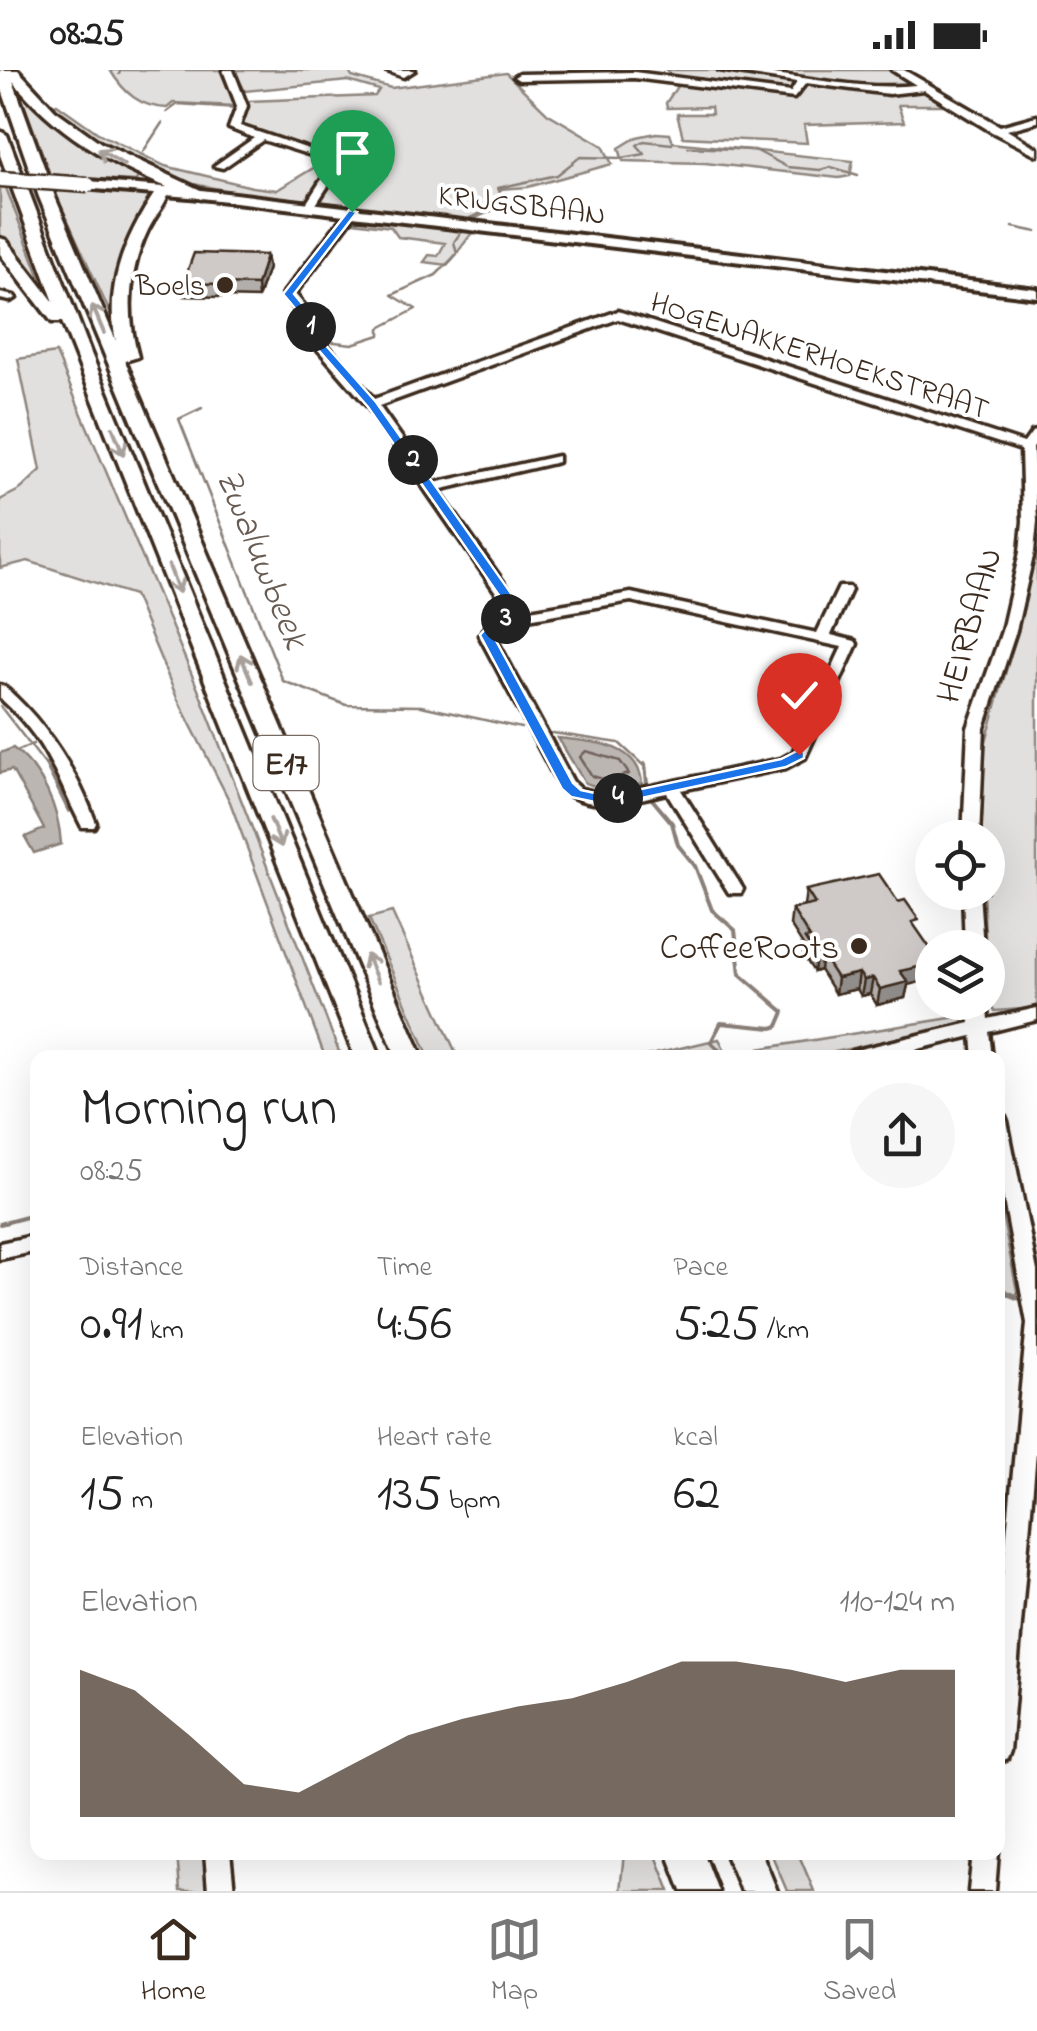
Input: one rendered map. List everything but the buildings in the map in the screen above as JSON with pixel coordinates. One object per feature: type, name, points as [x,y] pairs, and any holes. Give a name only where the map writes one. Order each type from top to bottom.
[{"type":"highway","name":"E17","points":[[2,70],[47,197],[407,1050]]},
{"type":"highway","points":[[11,70],[44,110],[106,155],[148,178],[201,194]]},
{"type":"highway","name":"E17","points":[[0,135],[81,351],[365,1050]]},
{"type":"highway","points":[[133,188],[148,178]]},
{"type":"highway","points":[[136,409],[140,392],[121,333],[119,296],[128,253],[164,191]]},
{"type":"highway","points":[[0,243],[38,288],[81,351]]},
{"type":"highway","points":[[688,1860],[700,1891]]},
{"type":"highway","points":[[746,1860],[759,1891]]},
{"type":"main road","name":"KRIJGSBAAN","points":[[0,179],[201,194],[1037,293]]},
{"type":"street","points":[[228,70],[242,106],[234,128],[339,161],[308,207]]},
{"type":"street","points":[[389,70],[404,74],[410,70]]},
{"type":"street","points":[[700,83],[709,70]]},
{"type":"street","points":[[724,70],[889,91],[926,87]]},
{"type":"street","points":[[896,70],[1037,152]]},
{"type":"street","points":[[540,76],[596,72],[634,75],[791,100],[803,80]]},
{"type":"street","points":[[996,130],[1037,119]]},
{"type":"street","points":[[219,166],[260,138]]},
{"type":"street","points":[[352,212],[288,294],[308,318],[318,342],[372,404],[432,487],[520,616]]},
{"type":"street","name":"HOGENAKKERHOEKSTRAAT","points":[[372,404],[618,316],[1032,442]]},
{"type":"street","name":"HEIRBAAN","points":[[971,820],[976,728],[1009,631],[1027,552],[1032,442]]},
{"type":"street","points":[[432,487],[553,459]]},
{"type":"street","points":[[822,636],[844,590]]},
{"type":"street","points":[[632,596],[822,636],[850,644],[799,755],[786,763],[609,800],[576,793],[567,786],[486,635],[500,620],[632,596]]},
{"type":"street","points":[[0,690],[41,732],[70,779],[88,822]]},
{"type":"street","points":[[672,787],[735,889]]},
{"type":"street","points":[[886,1050],[1037,1014]]},
{"type":"street","points":[[977,1020],[982,1050]]},
{"type":"street","points":[[1005,1157],[1036,1322],[1005,1671]]},
{"type":"street","points":[[0,1252],[30,1245]]},
{"type":"street","points":[[218,1860],[221,1891]]},
{"type":"street","points":[[982,1891],[985,1860]]},
{"type":"shaded area","points":[[110,70],[220,70],[236,106],[149,105],[127,92]]},
{"type":"shaded area","points":[[234,70],[348,70],[352,77],[391,88],[506,73],[547,113],[603,146],[612,164],[528,187],[499,189],[509,203],[467,222],[318,204],[347,161],[240,127],[249,101],[375,96],[379,90],[348,81],[245,91]]},
{"type":"shaded area","points":[[667,70],[888,70],[947,105],[898,105],[904,122],[804,125],[807,143],[683,137],[677,114],[712,114],[711,107],[667,108],[666,103],[682,79],[671,77]]},
{"type":"shaded area","points":[[17,85],[73,136],[138,176],[136,181],[51,177]]},
{"type":"shaded area","points":[[57,104],[98,133],[165,166],[252,187],[277,190],[330,158],[337,161],[310,201],[264,198],[168,179],[135,166],[48,108]]},
{"type":"shaded area","points":[[670,134],[673,142],[853,161],[850,176],[839,178],[705,163],[623,161],[619,148],[637,137]]},
{"type":"shaded area","points":[[0,184],[5,185],[44,288],[0,238]]},
{"type":"shaded area","points":[[53,188],[156,196],[116,326]]},
{"type":"shaded area","points":[[365,217],[475,229],[448,265],[424,262],[429,255],[438,256],[445,243],[398,237],[391,227],[354,222]]},
{"type":"shaded area","points":[[56,353],[200,694],[338,1050],[322,1050],[230,802],[177,698],[134,595],[28,561],[0,568],[0,500],[21,489],[41,470],[18,359]]},
{"type":"shaded area","points":[[1037,452],[1037,1008],[1005,1010],[1005,930],[985,930],[984,910],[1005,910],[1005,820],[982,820],[985,745],[1026,600],[1036,524]]},
{"type":"shaded area","points":[[392,912],[455,1050],[426,1050],[369,918]]},
{"type":"shaded area","points":[[938,1020],[963,1020],[951,1026],[844,1050],[752,1050]]},
{"type":"shaded area","points":[[719,1039],[725,1050],[672,1050]]},
{"type":"shaded area","points":[[1005,1230],[1018,1296],[1005,1290]]},
{"type":"shaded area","points":[[178,1860],[210,1860],[212,1891],[180,1891]]},
{"type":"shaded area","points":[[623,1860],[658,1860],[670,1891],[620,1891]]},
{"type":"shaded area","points":[[774,1860],[801,1860],[814,1891],[787,1891]]},
{"type":"water","points":[[558,738],[598,743],[623,752],[639,770],[642,784],[607,790],[585,783]]},
{"type":"water","points":[[13,748],[32,767],[47,791],[57,817],[61,844],[34,853],[25,837],[44,829],[12,770],[0,773],[0,753]]},
{"type":"waterway","points":[[119,74],[121,70]]},
{"type":"waterway","points":[[167,112],[178,104],[238,108]]},
{"type":"waterway","points":[[143,152],[162,123]]},
{"type":"waterway","name":"Zwaluwbeek","points":[[470,218],[504,203],[498,188],[557,175],[580,157],[645,154],[637,145],[644,141],[672,144]]},
{"type":"waterway","name":"Zwaluwbeek","points":[[688,147],[755,150],[787,167],[831,167],[858,175]]},
{"type":"waterway","name":"Zwaluwbeek","points":[[1013,227],[1037,232]]},
{"type":"waterway","name":"Zwaluwbeek","points":[[326,341],[352,344],[380,335],[380,328],[416,309],[392,295],[436,275],[457,254],[454,242],[461,232]]},
{"type":"waterway","name":"Zwaluwbeek","points":[[202,408],[179,419],[283,681],[346,705],[421,706],[521,728]]},
{"type":"waterway","points":[[0,706],[30,745]]},
{"type":"waterway","name":"Zwaluwbeek","points":[[553,733],[619,743],[645,767]]},
{"type":"waterway","points":[[17,751],[30,745]]},
{"type":"waterway","points":[[30,745],[47,767]]},
{"type":"waterway","points":[[46,764],[69,811]]},
{"type":"waterway","name":"Zwaluwbeek","points":[[645,764],[647,784]]},
{"type":"waterway","name":"Zwaluwbeek","points":[[651,798],[672,823],[678,845],[695,866],[712,910],[735,930],[740,974],[784,1012],[778,1026],[772,1028],[721,1023],[711,1042],[719,1050]]},
{"type":"waterway","points":[[0,1224],[30,1216]]},
{"type":"waterway","name":"Zwaluwbeek","points":[[1005,1293],[1018,1298]]},
{"type":"place","name":"Boels","points":[[225,285]]},
{"type":"place","name":"CoffeeRoots","points":[[859,946]]},
{"type":"route","points":[[352,212],[288,294],[308,318],[318,342],[372,404],[432,487],[520,616],[500,620],[486,635],[567,786],[576,793],[609,800],[786,763],[799,755]]}]
